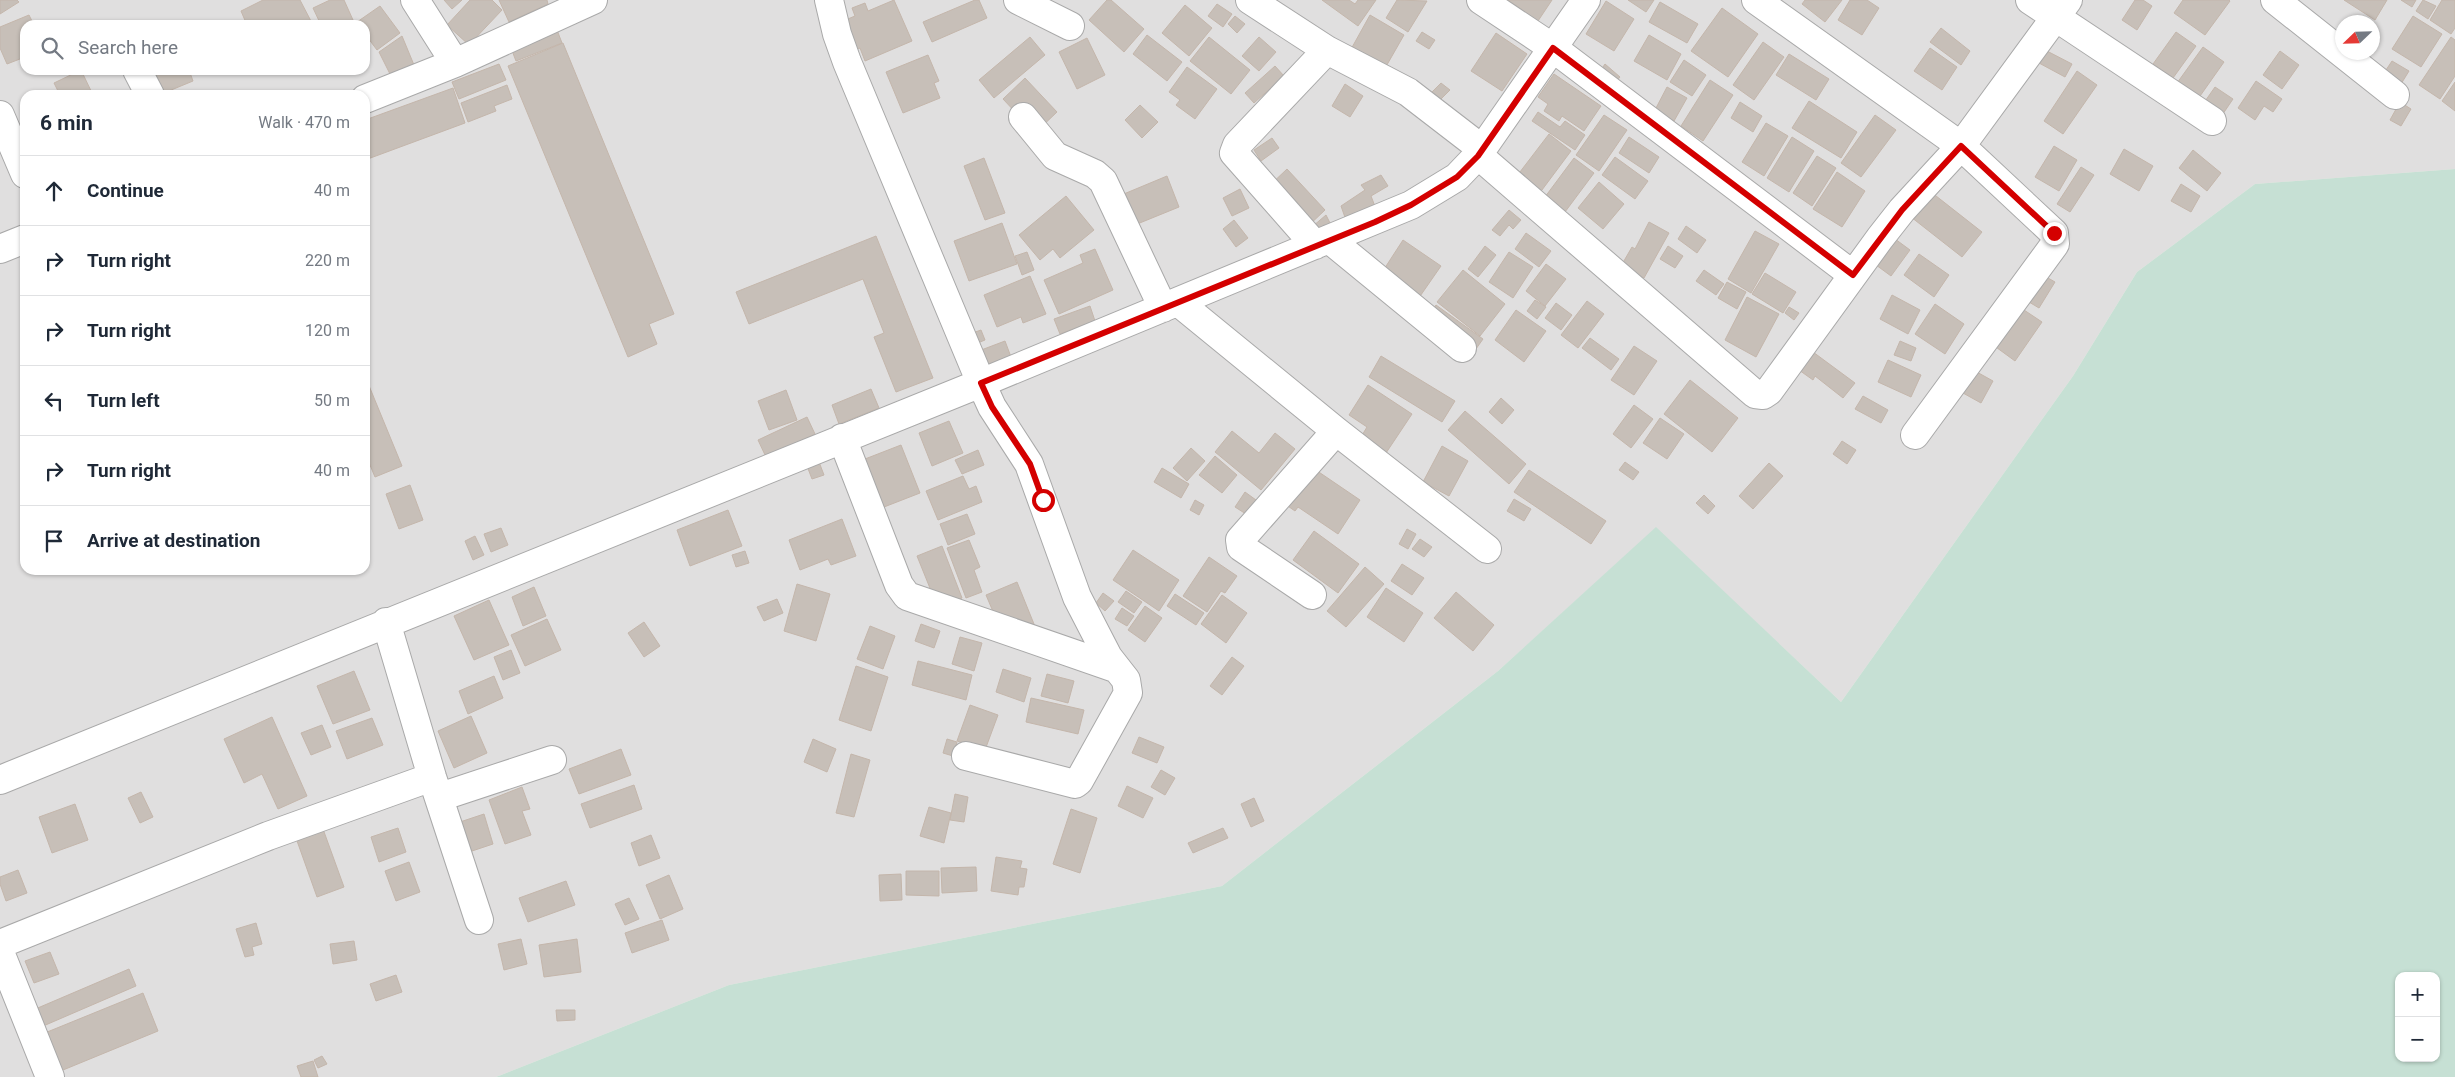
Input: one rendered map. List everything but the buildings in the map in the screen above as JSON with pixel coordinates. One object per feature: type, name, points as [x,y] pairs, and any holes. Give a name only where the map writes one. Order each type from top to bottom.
[{"type":"street","points":[[415,0],[455,63]]},
{"type":"street","points":[[370,97],[455,63],[593,0]]},
{"type":"street","points":[[830,0],[837,34],[847,62],[981,383],[992,407],[1030,464],[1077,597],[1116,668],[1126,680],[1128,693],[1079,781],[1075,784],[966,756]]},
{"type":"street","points":[[1018,0],[1070,26]]},
{"type":"street","points":[[1250,0],[1327,50],[1408,92],[1480,152],[1755,394],[1764,394],[1769,390],[1902,210],[1961,146],[2062,9]]},
{"type":"street","points":[[1481,0],[1553,48],[1853,275]]},
{"type":"street","points":[[0,780],[386,622],[981,383],[1411,205],[1457,177],[1480,152],[1586,0]]},
{"type":"street","points":[[1756,0],[1961,146],[2054,233],[2056,238],[2049,252],[1915,434]]},
{"type":"street","points":[[2030,0],[2062,9],[2212,121]]},
{"type":"street","points":[[2275,0],[2395,95]]},
{"type":"street","points":[[1327,50],[1237,145],[1234,153],[1322,242],[1462,348]]},
{"type":"street","points":[[140,75],[147,90]]},
{"type":"street","points":[[0,115],[20,162]]},
{"type":"street","points":[[1023,117],[1055,156],[1095,174],[1103,181],[1171,305],[1487,549]]},
{"type":"street","points":[[0,249],[20,241]]},
{"type":"street","points":[[1312,595],[1241,546],[1240,540],[1336,431]]},
{"type":"street","points":[[842,438],[899,585],[907,596],[1116,668]]},
{"type":"street","points":[[386,622],[479,920]]},
{"type":"street","points":[[0,944],[268,836],[436,787],[552,760]]},
{"type":"street","points":[[0,952],[48,1076]]},
{"type":"shaded area","points":[[0,0],[2455,0],[2455,169],[2255,184],[2137,272],[2073,376],[1841,702],[1656,528],[1498,671],[1222,886],[729,985],[496,1077],[0,1077]]},
{"type":"green space","points":[[2455,169],[2455,1077],[496,1077],[729,985],[1222,886],[1498,671],[1656,527],[1841,702],[2073,376],[2137,272],[2255,184]]},
{"type":"route","points":[[1043,500],[1030,464],[992,407],[981,383],[1375,222],[1437,190],[1457,177],[1478,156],[1553,48],[1649,118],[1724,178],[1853,275],[1902,210],[1961,146],[2054,233]]}]
